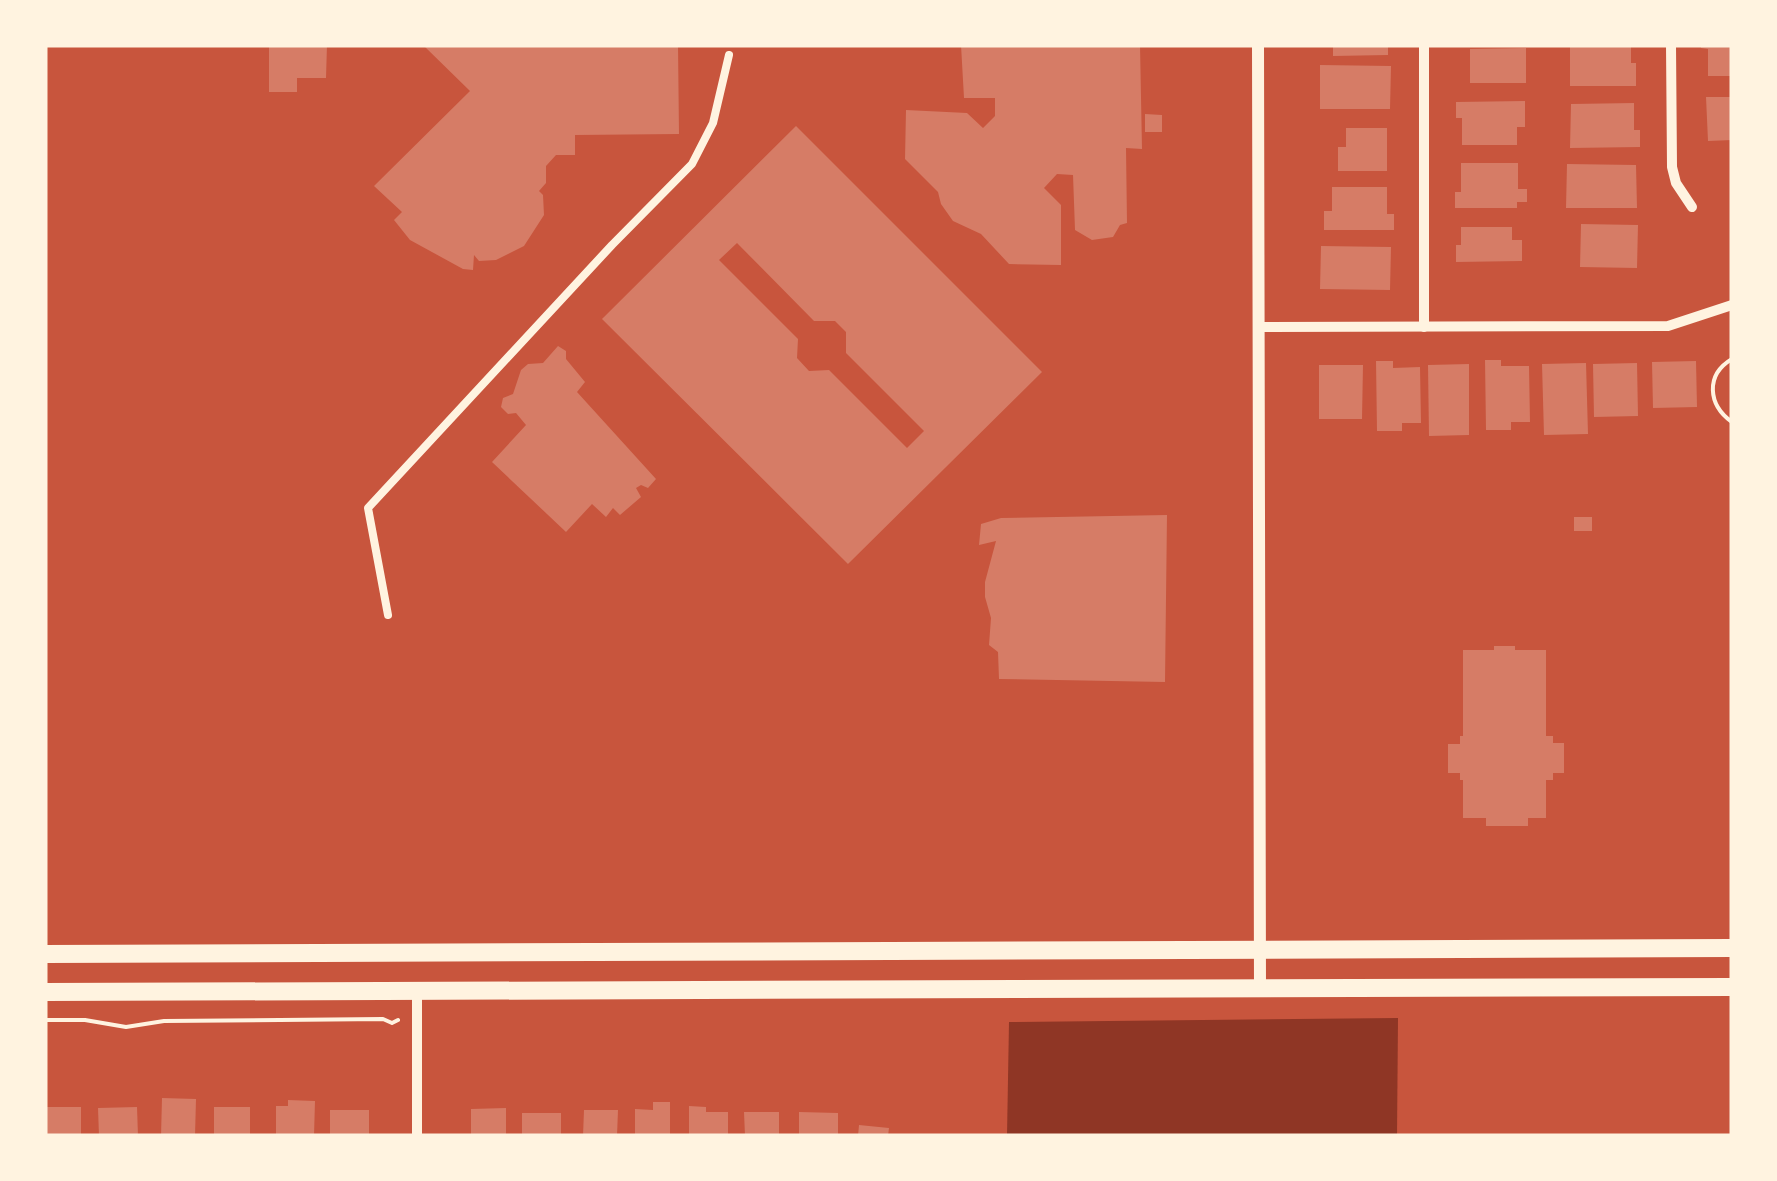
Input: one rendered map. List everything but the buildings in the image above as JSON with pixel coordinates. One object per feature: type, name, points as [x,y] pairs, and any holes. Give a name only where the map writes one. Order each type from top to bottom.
[{"type":"main road","points":[[45,954],[1732,948]]},
{"type":"main road","points":[[45,992],[1732,987]]},
{"type":"street","points":[[1258,45],[1260,988]]},
{"type":"street","points":[[1424,45],[1424,326]]},
{"type":"street","points":[[1671,45],[1672,168],[1676,183],[1692,207]]},
{"type":"street","points":[[388,615],[368,508],[692,164],[713,123],[729,55]]},
{"type":"street","points":[[1258,327],[1668,326],[1732,305]]},
{"type":"street","points":[[417,992],[417,1136]]},
{"type":"path","points":[[1732,359],[1717,372],[1712,394],[1715,406],[1732,422]]},
{"type":"path","points":[[45,1020],[85,1020],[126,1027],[164,1021],[398,1020]]},
{"type":"shaded area","points":[[1398,1018],[1397,1136],[1007,1136],[1009,1022]]}]
